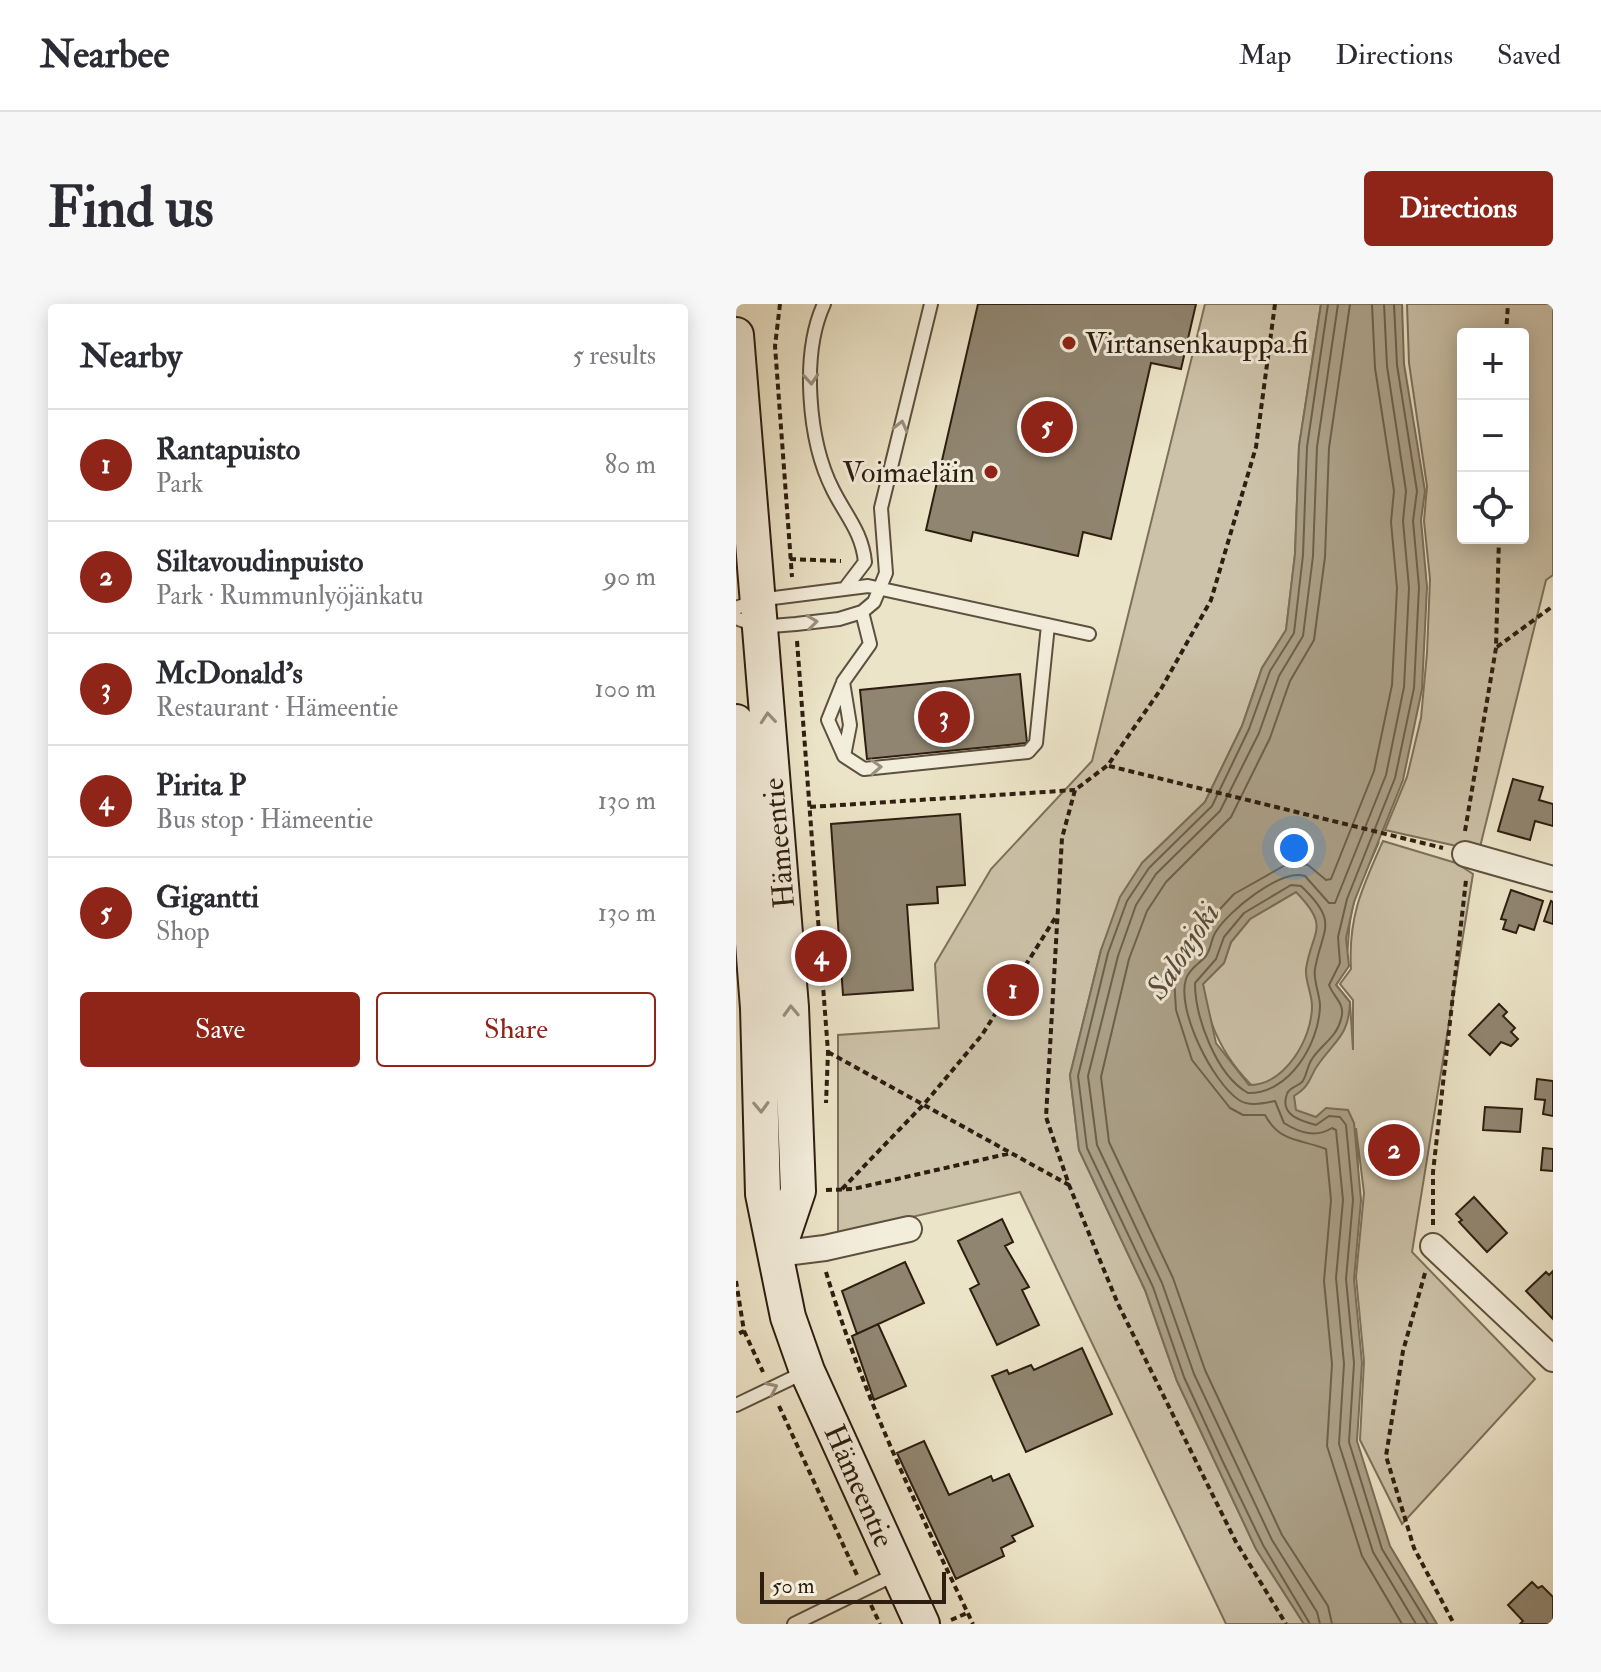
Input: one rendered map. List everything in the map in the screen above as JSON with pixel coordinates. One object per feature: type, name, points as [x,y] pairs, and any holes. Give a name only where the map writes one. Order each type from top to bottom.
[{"type":"main road","name":"Hämeentie","points":[[736,335],[748,613],[786,918],[798,1191],[777,1254]]},
{"type":"main road","name":"Hämeentie","points":[[736,722],[756,978],[763,1194],[788,1317],[807,1371],[922,1624]]},
{"type":"street","points":[[1465,854],[1553,879]]},
{"type":"street","points":[[777,1254],[825,1248],[909,1229]]},
{"type":"street","points":[[1433,1246],[1553,1359]]},
{"type":"lane","points":[[824,304],[809,348],[815,436],[832,489],[858,530],[865,562],[846,587]]},
{"type":"lane","points":[[748,613],[839,619],[862,612],[874,602],[882,589],[887,557],[881,508],[931,304]]},
{"type":"lane","points":[[748,613],[846,587],[882,589],[1089,634]]},
{"type":"lane","points":[[862,612],[870,644],[843,682],[828,720],[844,756],[864,769],[1028,752],[1036,743],[1048,625]]},
{"type":"lane","points":[[843,682],[850,725],[844,756]]},
{"type":"lane","points":[[736,1405],[807,1371]]},
{"type":"lane","points":[[794,1624],[899,1573]]},
{"type":"path","points":[[780,304],[775,346],[792,579]]},
{"type":"path","points":[[810,807],[1075,790],[1108,765],[1161,689],[1211,600],[1256,447],[1275,304]]},
{"type":"path","points":[[1506,328],[1508,304]]},
{"type":"path","points":[[1465,854],[1465,821],[1496,648],[1499,544]]},
{"type":"path","points":[[790,559],[865,562]]},
{"type":"path","points":[[1496,648],[1553,606]]},
{"type":"path","points":[[1108,765],[1396,836]]},
{"type":"path","points":[[1075,790],[1062,838],[1046,1117],[1069,1185],[1118,1304],[1236,1542],[1286,1624]]},
{"type":"path","points":[[1454,1624],[1414,1548],[1386,1456],[1403,1351],[1433,1246],[1433,1172],[1466,898]]},
{"type":"path","points":[[842,1189],[925,1103],[982,1035],[1058,914]]},
{"type":"path","points":[[828,1052],[1069,1185]]},
{"type":"path","points":[[824,1190],[842,1189],[1011,1153]]},
{"type":"path","points":[[824,1267],[849,1350],[879,1428],[973,1624]]},
{"type":"path","points":[[736,1281],[744,1331],[880,1624]]},
{"type":"path","points":[[736,1335],[744,1331]]},
{"type":"path","points":[[944,1624],[967,1613]]},
{"type":"shaded area","points":[[1205,304],[1321,304],[1299,446],[1295,554],[1286,630],[1262,668],[1242,726],[1205,802],[1142,863],[1101,950],[1070,1075],[1079,1150],[1145,1290],[1177,1381],[1256,1549],[1304,1624],[1226,1624],[1020,1192],[838,1234],[838,1035],[939,1028],[935,964],[991,869],[1092,761]]},
{"type":"shaded area","points":[[1407,304],[1553,304],[1553,575],[1546,580],[1479,851],[1385,830],[1407,777],[1421,718],[1430,579],[1424,521],[1427,486],[1409,363]]},
{"type":"shaded area","points":[[1383,841],[1456,863],[1473,874],[1412,1252],[1535,1379],[1402,1524],[1360,1440],[1364,1361],[1356,1277],[1364,1193],[1356,1128],[1358,1166],[1258,1092],[1222,1046],[1210,1017],[1203,984],[1224,963],[1231,942],[1250,919],[1378,844],[1354,902],[1345,965],[1336,985],[1350,1002],[1353,1050],[1353,1000],[1340,984],[1351,969],[1354,918]]},
{"type":"water","name":"Salonjoki","points":[[1321,304],[1402,304],[1404,364],[1425,491],[1421,520],[1427,587],[1422,689],[1403,780],[1354,902],[1346,938],[1349,966],[1336,985],[1350,1002],[1347,1022],[1307,1084],[1294,1096],[1296,1110],[1316,1117],[1326,1108],[1348,1110],[1354,1123],[1361,1200],[1354,1279],[1362,1363],[1357,1441],[1390,1546],[1437,1624],[1304,1624],[1256,1549],[1177,1381],[1145,1290],[1079,1150],[1070,1075],[1101,950],[1120,897],[1142,863],[1205,802],[1242,726],[1262,668],[1286,630],[1295,554],[1299,446]],"holes":[[[1296,892],[1307,904],[1316,922],[1306,969],[1312,1006],[1307,1032],[1285,1069],[1262,1083],[1249,1085],[1216,1043],[1203,984],[1224,963],[1231,942],[1250,919]]]},
{"type":"building","points":[[978,304],[1196,304],[1181,369],[1151,363],[1111,539],[1083,532],[1078,556],[973,532],[971,541],[926,530]]},
{"type":"building","points":[[1020,674],[1027,743],[867,759],[860,690]]},
{"type":"building","points":[[1513,779],[1543,787],[1539,800],[1553,804],[1553,826],[1535,821],[1530,840],[1498,831]]},
{"type":"building","points":[[960,814],[965,885],[937,887],[938,903],[907,905],[913,990],[843,995],[831,824]]},
{"type":"building","points":[[1511,890],[1543,901],[1534,930],[1519,925],[1516,933],[1503,929],[1506,920],[1501,919]]},
{"type":"building","points":[[1553,902],[1553,924],[1544,921]]},
{"type":"building","points":[[1499,1004],[1507,1012],[1503,1016],[1515,1028],[1511,1032],[1518,1039],[1511,1046],[1501,1042],[1490,1055],[1469,1035]]},
{"type":"building","points":[[1537,1079],[1553,1081],[1553,1116],[1543,1114],[1545,1100],[1535,1099]]},
{"type":"building","points":[[1485,1107],[1522,1109],[1520,1132],[1483,1130]]},
{"type":"building","points":[[1543,1148],[1553,1149],[1553,1171],[1541,1170]]},
{"type":"building","points":[[1474,1197],[1507,1233],[1487,1252],[1459,1222],[1462,1220],[1456,1214]]},
{"type":"building","points":[[1002,1219],[1013,1242],[1005,1246],[1029,1287],[1022,1290],[1039,1325],[997,1345],[970,1289],[979,1284],[958,1241]]},
{"type":"building","points":[[905,1262],[924,1303],[857,1334],[842,1291]]},
{"type":"building","points":[[1553,1271],[1553,1319],[1526,1291],[1546,1272],[1549,1275]]},
{"type":"building","points":[[878,1324],[906,1386],[874,1400],[852,1336]]},
{"type":"building","points":[[1082,1348],[1112,1414],[1026,1452],[992,1376],[1007,1370],[1009,1374],[1031,1365],[1034,1370]]},
{"type":"building","points":[[924,1441],[949,1495],[991,1476],[993,1481],[1009,1474],[1033,1526],[1012,1536],[1015,1541],[1001,1548],[1004,1556],[956,1579],[897,1453]]},
{"type":"building","points":[[1532,1582],[1538,1588],[1542,1586],[1553,1597],[1553,1624],[1520,1624],[1523,1621],[1508,1605]]},
{"type":"place","name":"Virtansenkauppa.fi","points":[[1069,343]]},
{"type":"place","name":"Gigantti","points":[[1047,427]]},
{"type":"place","name":"Voimaeläin","points":[[991,472]]},
{"type":"place","name":"McDonald's","points":[[944,717]]},
{"type":"place","name":"Pirita P","points":[[821,956]]},
{"type":"place","name":"Rantapuisto","points":[[1013,990]]},
{"type":"place","name":"Siltavoudinpuisto","points":[[1394,1150]]}]
